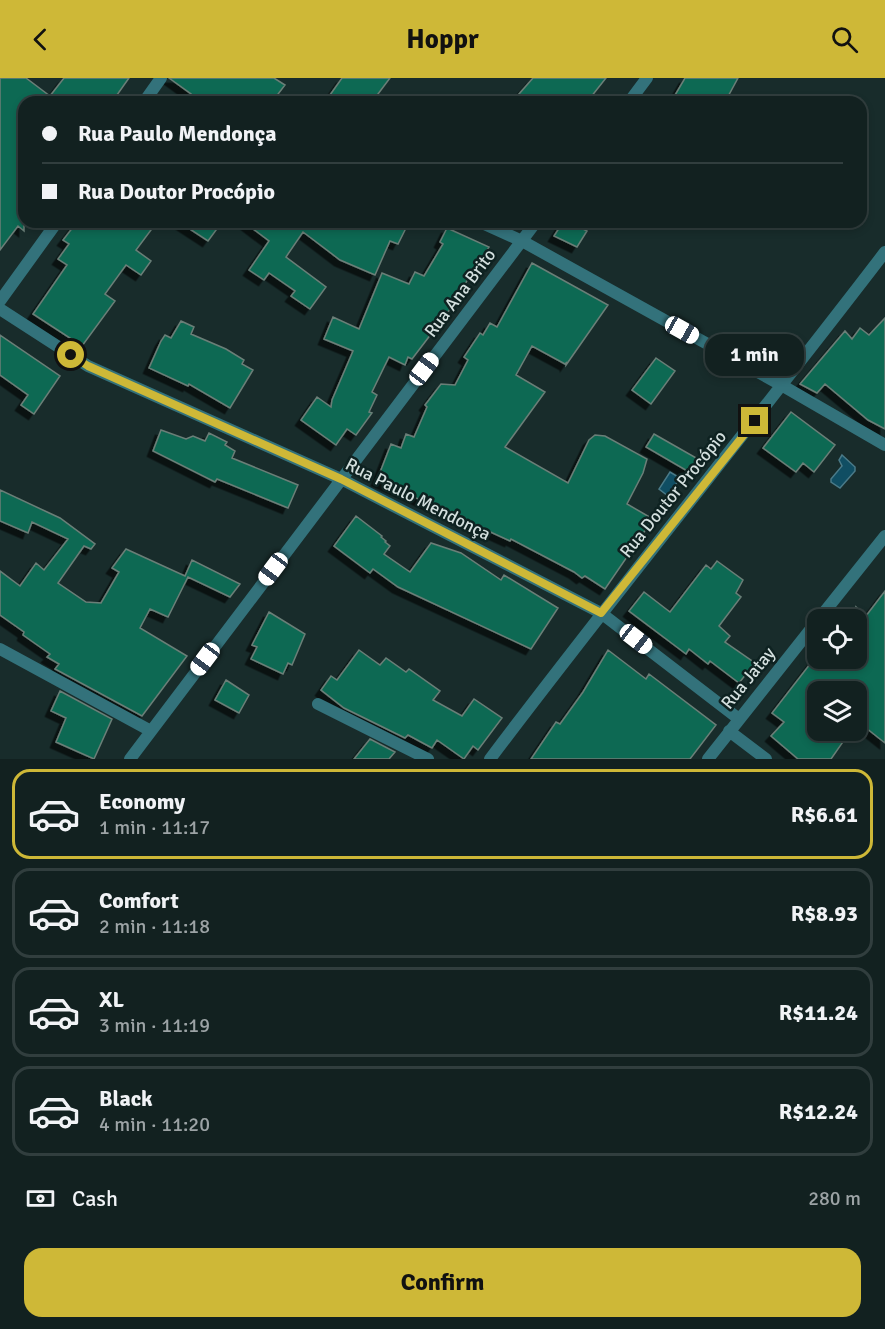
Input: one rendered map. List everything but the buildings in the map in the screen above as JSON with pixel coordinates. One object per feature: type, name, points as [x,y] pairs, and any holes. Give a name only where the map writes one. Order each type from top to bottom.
[{"type":"street","points":[[148,96],[161,78]]},
{"type":"street","points":[[634,96],[647,78]]},
{"type":"street","points":[[0,301],[53,228]]},
{"type":"street","points":[[493,228],[522,241],[885,445]]},
{"type":"street","name":"Rua Ana Brito","points":[[130,759],[532,228]]},
{"type":"street","name":"Rua Doutor Procópio","points":[[490,759],[601,613],[783,386],[885,252]]},
{"type":"street","name":"Rua Paulo Mendonça","points":[[0,309],[88,366],[341,479],[601,613],[739,719]]},
{"type":"street","name":"Rua Jatay","points":[[827,609],[885,536]]},
{"type":"street","name":"Rua Jatay","points":[[708,759],[807,634]]},
{"type":"street","points":[[0,649],[151,731]]},
{"type":"street","points":[[318,704],[429,759]]},
{"type":"street","points":[[729,731],[766,759]]},
{"type":"water","points":[[842,455],[855,467],[855,471],[840,488],[831,482],[831,479],[842,466],[839,460]]},
{"type":"water","points":[[670,472],[680,478],[668,496],[659,489]]},
{"type":"route","points":[[71,355],[88,366],[341,479],[601,613],[755,421]]}]
